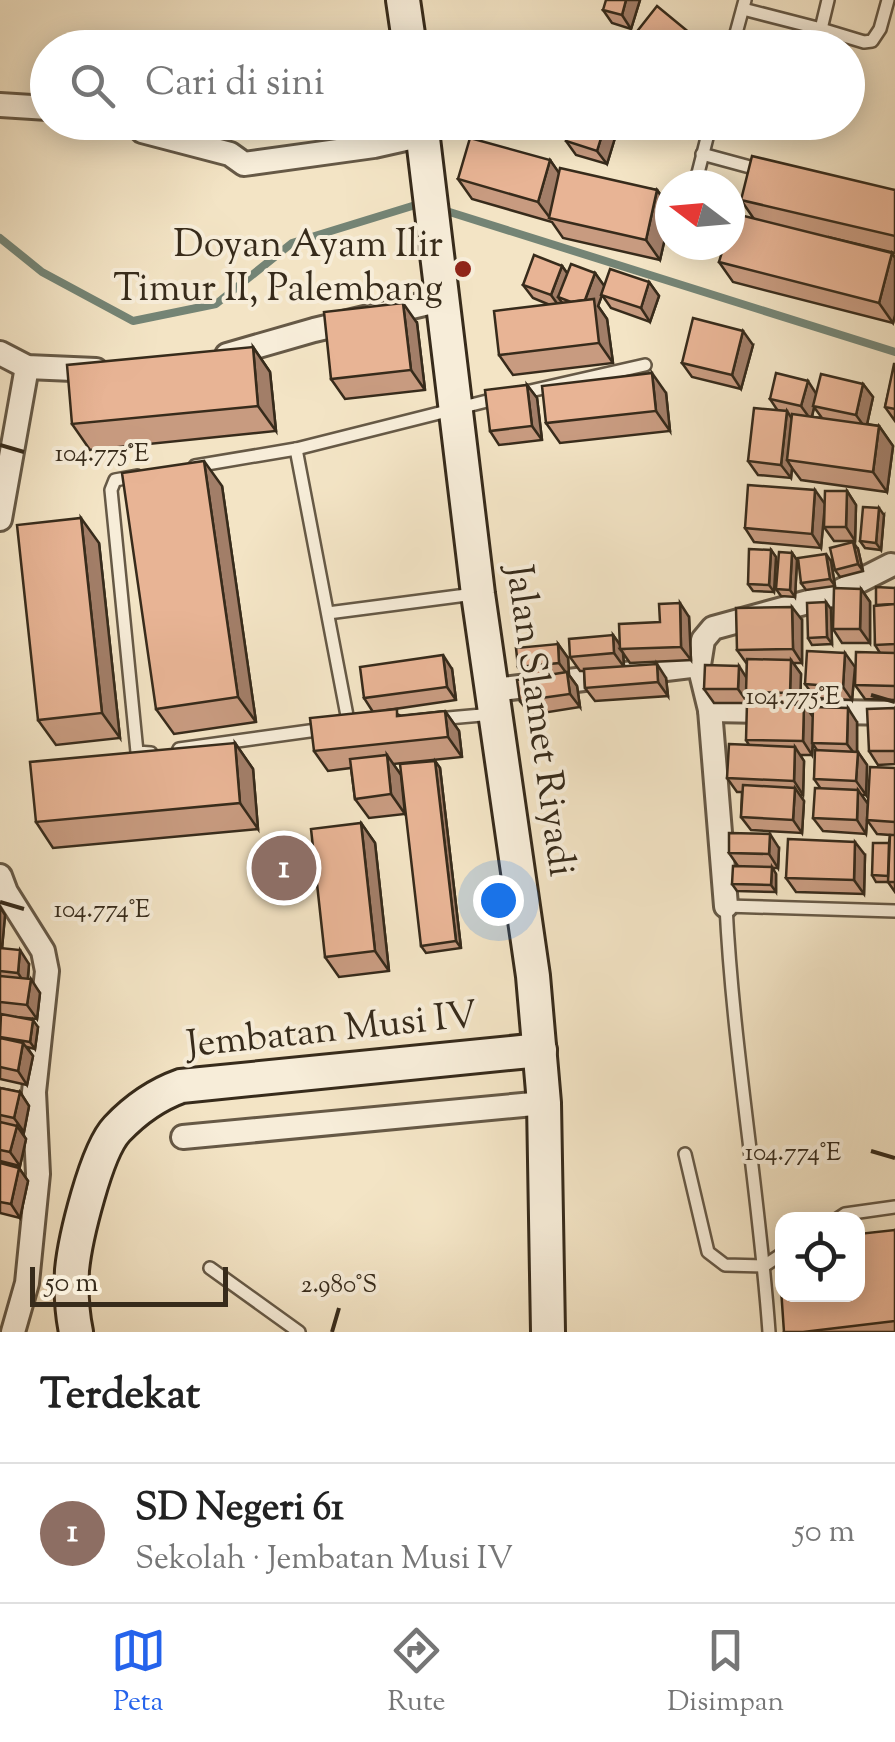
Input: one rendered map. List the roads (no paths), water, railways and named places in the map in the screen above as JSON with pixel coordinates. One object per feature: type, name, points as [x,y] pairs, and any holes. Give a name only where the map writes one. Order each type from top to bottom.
[{"type":"street","points":[[403,0],[407,30]]},
{"type":"street","points":[[0,105],[30,107]]},
{"type":"street","points":[[176,140],[230,154],[244,164],[374,146],[391,140]]},
{"type":"street","name":"Jalan Slamet Riyadi","points":[[424,140],[478,594],[533,976],[544,1102],[548,1332]]},
{"type":"street","points":[[208,358],[247,352],[314,330],[441,300]]},
{"type":"street","points":[[0,353],[27,368],[112,370]]},
{"type":"street","points":[[0,519],[27,368]]},
{"type":"street","points":[[726,906],[710,710],[699,666],[703,640],[713,628],[830,596],[892,566]]},
{"type":"street","points":[[496,702],[699,666]]},
{"type":"street","points":[[710,710],[895,713]]},
{"type":"street","points":[[0,876],[43,950],[47,971],[34,1092],[38,1174],[28,1283],[13,1332]]},
{"type":"street","name":"Jembatan Musi IV","points":[[76,1332],[72,1268],[100,1162],[114,1132],[156,1095],[181,1086],[540,1050]]},
{"type":"street","points":[[182,1136],[544,1102]]},
{"type":"lane","points":[[821,28],[828,0]]},
{"type":"lane","points":[[865,42],[872,41],[880,29],[888,0]]},
{"type":"lane","points":[[737,30],[744,4],[827,30]]},
{"type":"lane","points":[[699,170],[706,140]]},
{"type":"lane","points":[[702,154],[779,174]]},
{"type":"lane","points":[[188,467],[296,448],[645,365]]},
{"type":"lane","points":[[296,448],[349,726]]},
{"type":"lane","points":[[152,474],[115,480],[112,490],[137,752],[146,754],[368,725]]},
{"type":"lane","points":[[328,613],[478,594]]},
{"type":"lane","points":[[423,720],[496,702]]},
{"type":"lane","points":[[770,1332],[730,1002],[726,906],[895,911]]},
{"type":"lane","points":[[684,1154],[708,1252],[725,1265],[764,1266],[775,1259]]},
{"type":"lane","points":[[859,1212],[895,1207]]},
{"type":"lane","points":[[210,1268],[299,1332]]},
{"type":"waterway","points":[[0,238],[42,272],[133,321],[216,304],[292,243],[422,203]]},
{"type":"waterway","points":[[440,209],[895,352]]},
{"type":"place","name":"Doyan Ayam Ilir Timur II, Palembang","points":[[463,269]]},
{"type":"place","name":"SD Negeri 61","points":[[284,868]]}]
